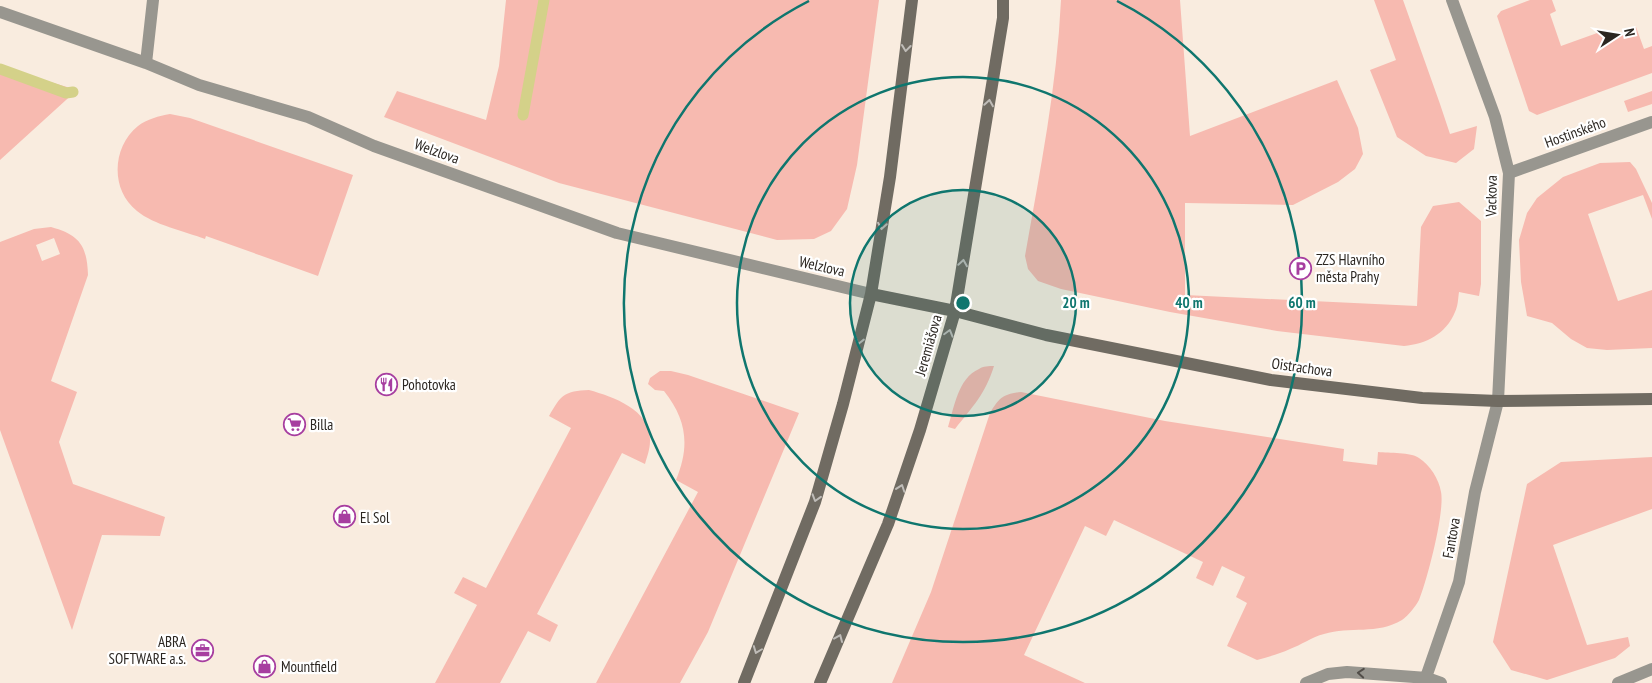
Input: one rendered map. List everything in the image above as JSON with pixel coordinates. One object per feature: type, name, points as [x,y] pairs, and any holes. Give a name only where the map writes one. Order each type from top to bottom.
[{"type":"main road","points":[[744,683],[815,502],[843,404],[871,294],[890,178],[912,0]]},
{"type":"main road","name":"Jeremiášova","points":[[820,683],[888,524],[920,430],[955,311],[1003,18],[1003,0]]},
{"type":"main road","name":"Oistrachova","points":[[871,294],[955,311],[1046,336],[1271,380],[1422,398],[1498,401],[1652,399]]},
{"type":"street","points":[[146,63],[153,0]]},
{"type":"street","name":"Vackova","points":[[1452,0],[1495,117],[1509,173],[1498,401]]},
{"type":"street","name":"Welzlova","points":[[0,12],[146,63],[199,85],[308,117],[374,146],[617,233],[871,294]]},
{"type":"street","name":"Hostinského","points":[[1509,173],[1652,122]]},
{"type":"street","name":"Fantova","points":[[1426,680],[1459,582],[1475,492],[1498,401]]},
{"type":"street","points":[[1618,683],[1652,670]]},
{"type":"street","points":[[1306,683],[1328,674],[1346,672],[1441,683]]},
{"type":"shaded area","points":[[506,0],[879,0],[857,165],[847,209],[831,231],[814,239],[777,240],[559,183],[384,117],[397,91],[486,120],[499,66]]},
{"type":"shaded area","points":[[1061,0],[1180,0],[1190,136],[1337,80],[1358,128],[1363,154],[1355,169],[1338,182],[1293,205],[1185,203],[1185,295],[1417,306],[1421,227],[1433,206],[1459,202],[1481,221],[1481,284],[1479,296],[1459,292],[1455,312],[1441,332],[1420,343],[1404,346],[1277,331],[1170,312],[1061,289],[1038,281],[1028,269],[1025,256],[1052,96]]},
{"type":"shaded area","points":[[1374,0],[1403,0],[1450,134],[1477,126],[1474,149],[1456,163],[1426,156],[1397,137],[1370,70],[1396,60]]},
{"type":"shaded area","points":[[1530,0],[1552,0],[1556,11],[1550,14],[1561,46],[1600,32],[1603,39],[1636,27],[1644,49],[1652,46],[1652,73],[1537,115],[1529,111],[1497,16],[1501,11]]},
{"type":"shaded area","points":[[0,67],[77,90],[0,160]]},
{"type":"shaded area","points":[[1652,91],[1652,104],[1628,112],[1624,101]]},
{"type":"shaded area","points":[[170,114],[190,118],[353,175],[318,276],[206,236],[205,239],[160,224],[144,216],[128,202],[122,192],[119,180],[119,157],[123,145],[138,126],[153,118]]},
{"type":"shaded area","points":[[1630,162],[1636,169],[1652,203],[1652,219],[1643,195],[1588,214],[1618,301],[1652,290],[1652,348],[1607,350],[1587,348],[1571,339],[1552,323],[1527,316],[1521,282],[1519,240],[1527,213],[1537,198],[1563,177],[1600,163]]},
{"type":"shaded area","points":[[51,227],[69,234],[80,243],[86,256],[88,275],[51,381],[77,392],[59,442],[73,484],[165,517],[160,536],[102,535],[72,630],[0,430],[0,242],[34,229]],"holes":[[[54,238],[60,254],[42,261],[36,245]]]},
{"type":"shaded area","points":[[994,366],[987,385],[973,407],[955,429],[948,427],[958,394],[966,379],[981,368]]},
{"type":"shaded area","points":[[660,371],[671,371],[688,375],[799,413],[708,632],[680,683],[596,683],[698,492],[676,480],[683,456],[684,434],[678,412],[672,402],[664,391],[655,390],[648,384],[650,378]]},
{"type":"shaded area","points":[[589,390],[620,401],[638,413],[649,430],[649,450],[645,464],[622,453],[537,614],[558,625],[550,642],[528,631],[500,683],[435,683],[477,605],[454,593],[463,577],[486,588],[571,428],[549,416],[564,396],[569,393]]},
{"type":"shaded area","points":[[1021,392],[1165,421],[1344,449],[1343,461],[1377,465],[1378,452],[1415,456],[1427,464],[1436,477],[1440,487],[1442,502],[1435,546],[1419,600],[1407,616],[1393,625],[1324,634],[1282,652],[1257,660],[1227,646],[1247,603],[1236,597],[1245,577],[1222,566],[1213,586],[1196,578],[1203,562],[1114,520],[1106,536],[1085,526],[1024,655],[1085,683],[892,683],[931,592],[990,413],[1002,398]]},
{"type":"shaded area","points":[[1652,457],[1652,509],[1553,545],[1587,645],[1628,637],[1630,646],[1615,658],[1547,680],[1511,670],[1493,642],[1527,484],[1561,462]]},
{"type":"waterway","points":[[523,115],[544,0]]},
{"type":"waterway","points":[[0,69],[66,93],[73,92]]},
{"type":"place","name":"ZZS Hlavního města Prahy","points":[[1300,268]]},
{"type":"place","name":"Pohotovka","points":[[386,384]]},
{"type":"place","name":"Billa","points":[[294,424]]},
{"type":"place","name":"El Sol","points":[[344,517]]},
{"type":"place","name":"ABRA SOFTWARE a.s.","points":[[202,650]]},
{"type":"place","name":"Mountfield","points":[[265,666]]}]
